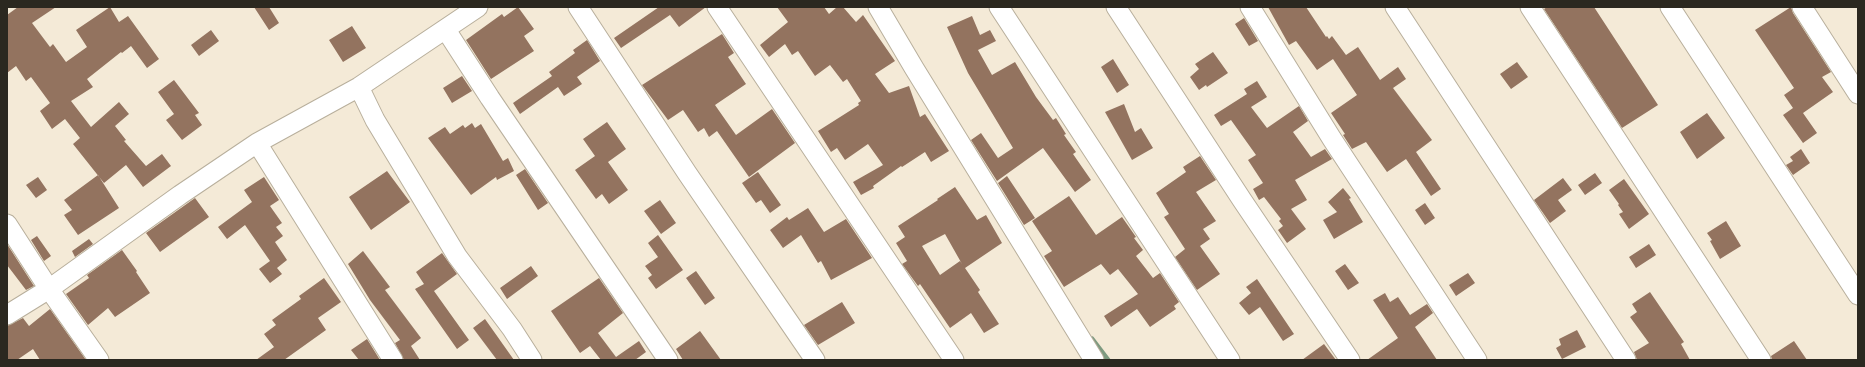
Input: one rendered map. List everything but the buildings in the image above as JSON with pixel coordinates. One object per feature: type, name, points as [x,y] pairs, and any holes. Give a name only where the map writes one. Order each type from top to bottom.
[{"type":"street","points":[[7,315],[49,289],[180,195],[257,143],[359,87],[446,30],[478,7]]},
{"type":"street","points":[[578,7],[687,173],[815,360]]},
{"type":"street","points":[[717,7],[954,360]]},
{"type":"street","points":[[878,7],[1094,360]]},
{"type":"street","points":[[999,7],[1230,360]]},
{"type":"street","points":[[1116,7],[1238,194],[1350,360]]},
{"type":"street","points":[[1250,7],[1332,139],[1477,360]]},
{"type":"street","points":[[1395,7],[1626,360]]},
{"type":"street","points":[[1530,7],[1761,360]]},
{"type":"street","points":[[1670,7],[1858,295]]},
{"type":"street","points":[[1802,7],[1858,94]]},
{"type":"street","points":[[446,30],[490,98],[668,360]]},
{"type":"street","points":[[359,87],[374,120],[457,256],[512,329],[532,360]]},
{"type":"street","points":[[257,143],[393,360]]},
{"type":"street","points":[[7,224],[49,289],[99,360]]},
{"type":"waterway","points":[[1092,339],[1108,360]]}]
